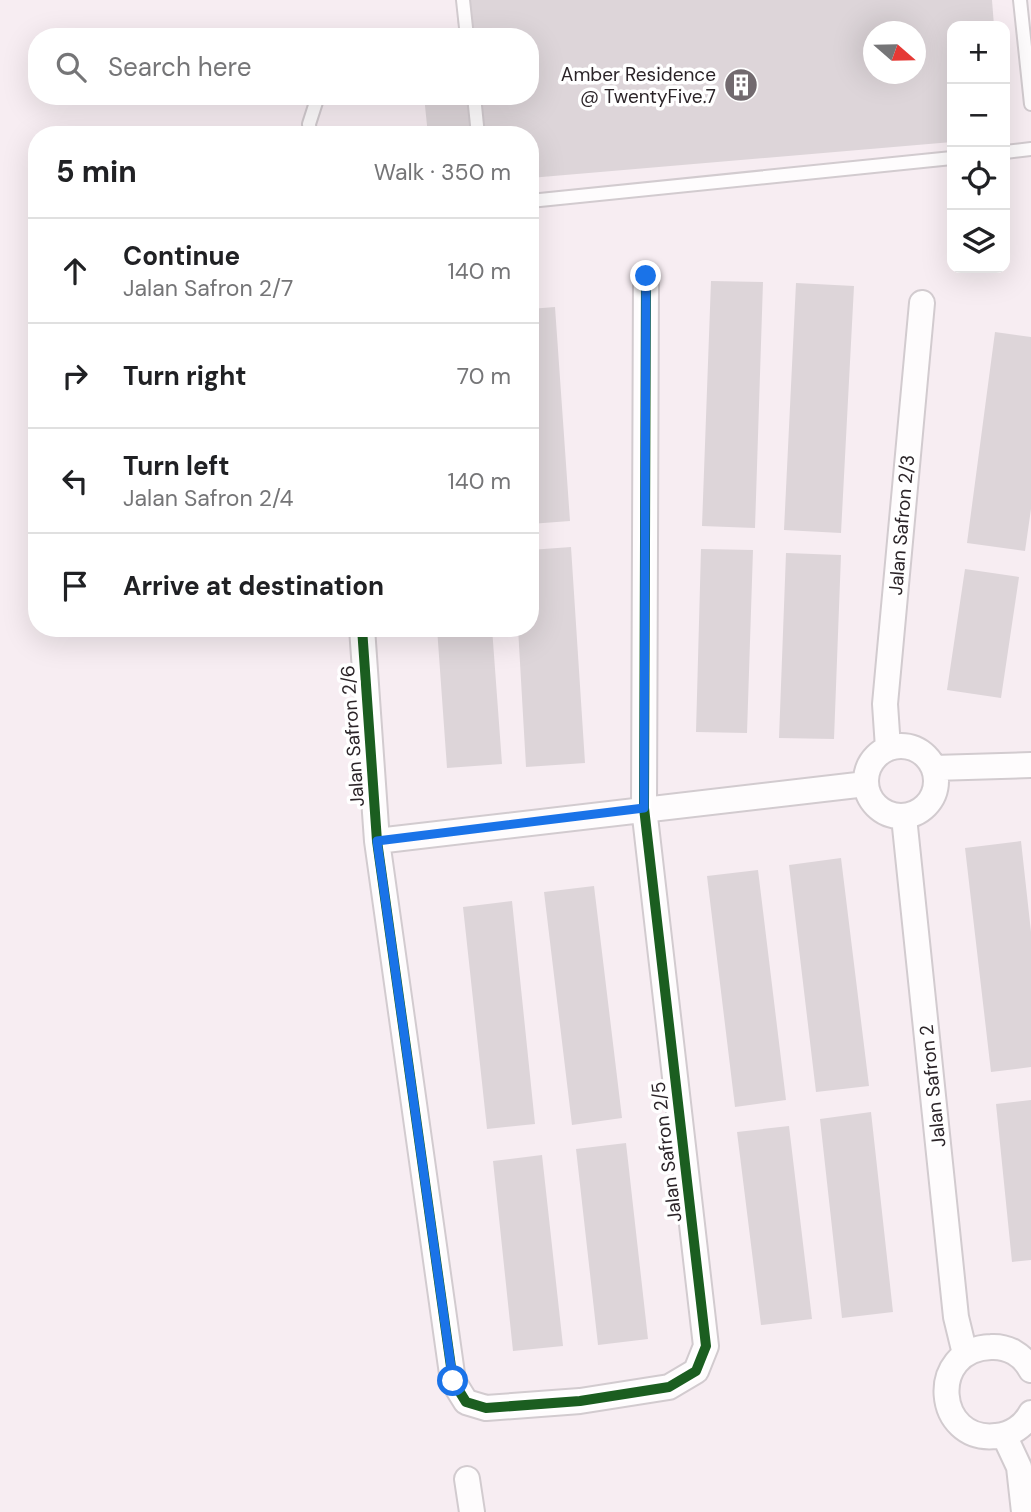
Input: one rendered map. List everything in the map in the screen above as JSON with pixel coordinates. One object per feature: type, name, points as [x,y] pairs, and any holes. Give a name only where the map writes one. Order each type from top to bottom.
[{"type":"street","name":"Jalan Safron 2/5","points":[[580,1401],[669,1387],[696,1371],[706,1346],[644,808],[646,276]]},
{"type":"street","name":"Jalan Safron 2/3","points":[[888,748],[885,704],[922,303]]},
{"type":"street","name":"Jalan Safron 2/6","points":[[363,637],[377,841],[453,1381],[466,1402],[486,1408],[580,1401]]},
{"type":"street","points":[[909,747],[928,758],[934,768],[936,779],[932,800],[915,814],[904,817],[883,812],[869,795],[866,784],[871,763],[888,748],[909,747]]},
{"type":"street","points":[[934,768],[1031,765]]},
{"type":"street","points":[[377,841],[866,784]]},
{"type":"street","name":"Jalan Safron 2","points":[[904,817],[956,1317],[965,1354]]},
{"type":"street","points":[[1031,1370],[1016,1353],[999,1346],[980,1347],[965,1354],[954,1365],[947,1380],[946,1396],[950,1412],[960,1425],[973,1434],[989,1437],[1004,1435],[1019,1428],[1031,1413]]},
{"type":"street","points":[[1004,1435],[1019,1467],[1024,1512]]},
{"type":"street","points":[[467,1479],[472,1512]]},
{"type":"lane","points":[[463,0],[466,28]]},
{"type":"lane","points":[[1020,0],[1031,104]]},
{"type":"lane","points":[[309,126],[314,105]]},
{"type":"lane","points":[[475,105],[477,126]]},
{"type":"lane","points":[[1010,151],[1031,149]]},
{"type":"lane","points":[[539,200],[947,159]]},
{"type":"building","name":"Amber Residence @ TwentyFive.7","points":[[456,0],[992,0],[994,21],[947,21],[947,142],[539,177],[539,126],[427,126],[425,105],[539,105],[539,28],[458,28]]},
{"type":"building","points":[[711,281],[763,282],[755,528],[702,526]]},
{"type":"building","points":[[796,283],[854,286],[841,533],[784,530]]},
{"type":"building","points":[[555,307],[570,521],[539,523],[539,308]]},
{"type":"building","points":[[995,332],[1031,337],[1031,509],[1025,551],[967,543]]},
{"type":"building","points":[[571,547],[585,763],[526,767],[519,637],[539,637],[539,549]]},
{"type":"building","points":[[701,549],[753,550],[747,733],[696,732]]},
{"type":"building","points":[[786,553],[841,555],[834,739],[779,738]]},
{"type":"building","points":[[965,569],[1019,577],[1001,698],[947,690]]},
{"type":"building","points":[[438,637],[493,637],[502,764],[447,768]]},
{"type":"building","points":[[1021,841],[1031,932],[1031,1067],[991,1072],[965,848]]},
{"type":"building","points":[[841,858],[869,1086],[816,1092],[789,865]]},
{"type":"building","points":[[758,870],[786,1100],[735,1107],[707,876]]},
{"type":"building","points":[[594,886],[622,1118],[572,1125],[544,892]]},
{"type":"building","points":[[512,901],[535,1124],[487,1129],[463,907]]},
{"type":"building","points":[[1031,1100],[1031,1260],[1012,1262],[996,1104]]},
{"type":"building","points":[[871,1112],[893,1312],[842,1318],[820,1119]]},
{"type":"building","points":[[789,1126],[812,1319],[761,1325],[737,1132]]},
{"type":"building","points":[[626,1143],[648,1339],[598,1345],[576,1149]]},
{"type":"building","points":[[542,1155],[563,1346],[513,1351],[493,1161]]},
{"type":"cycle path","points":[[363,637],[377,841],[453,1381],[466,1402],[486,1408],[580,1401],[669,1387],[696,1371],[706,1346],[644,808],[646,276]]},
{"type":"place","name":"Amber Residence @ TwentyFive.7","points":[[741,85]]},
{"type":"route","points":[[453,1381],[377,841],[644,808],[646,276]]}]
